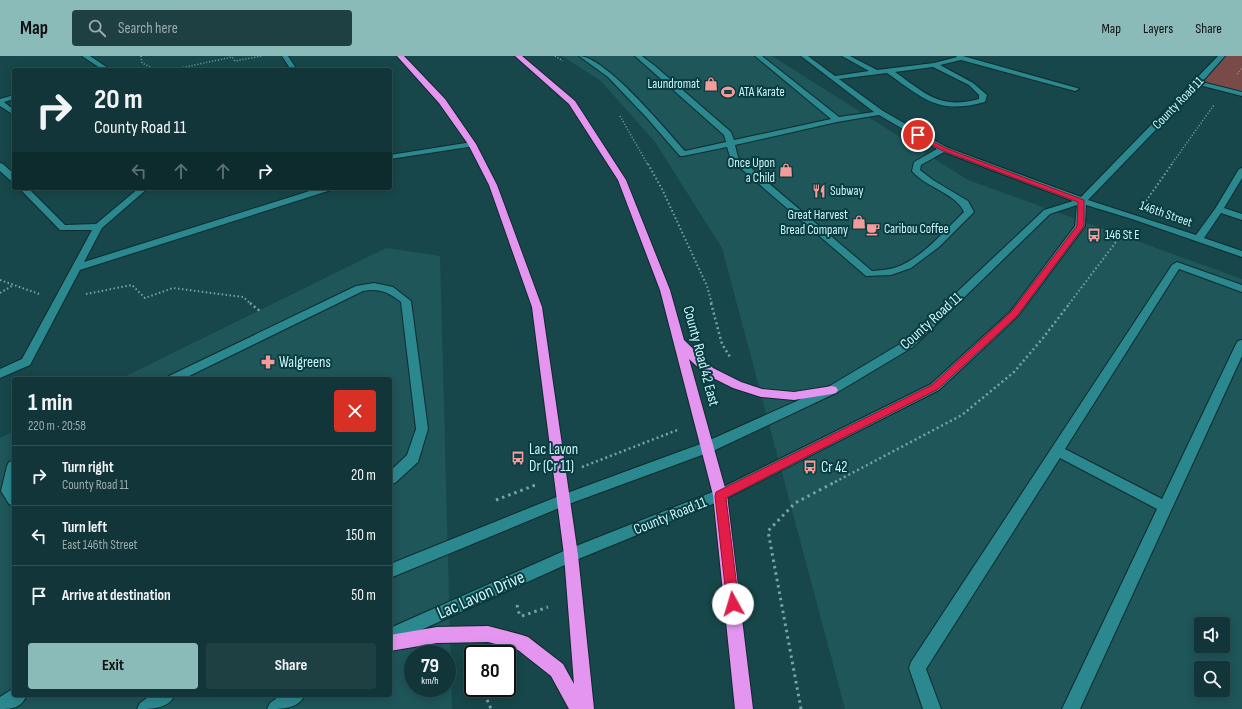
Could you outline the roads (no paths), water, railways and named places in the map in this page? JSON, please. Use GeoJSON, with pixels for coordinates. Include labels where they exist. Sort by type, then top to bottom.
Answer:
{"type":"FeatureCollection","features":[{"type":"Feature","properties":{"kind":"highway"},"geometry":{"type":"LineString","coordinates":[[400,56],[442,101],[472,144],[493,185],[537,307],[571,555],[585,709]]}},
{"type":"Feature","properties":{"kind":"highway","name":"County Road 42 East"},"geometry":{"type":"LineString","coordinates":[[518,56],[572,103],[622,180],[665,290],[720,496],[744,709]]}},
{"type":"Feature","properties":{"kind":"highway"},"geometry":{"type":"LineString","coordinates":[[678,340],[710,371],[737,385],[761,393],[794,396],[832,390]]}},
{"type":"Feature","properties":{"kind":"highway"},"geometry":{"type":"LineString","coordinates":[[392,643],[437,635],[488,634],[522,643],[556,670],[578,709]]}},
{"type":"Feature","properties":{"kind":"street"},"geometry":{"type":"LineString","coordinates":[[85,56],[104,68]]}},
{"type":"Feature","properties":{"kind":"street"},"geometry":{"type":"LineString","coordinates":[[285,56],[293,68]]}},
{"type":"Feature","properties":{"kind":"street"},"geometry":{"type":"LineString","coordinates":[[582,56],[610,76],[650,116],[683,154],[837,120],[880,113]]}},
{"type":"Feature","properties":{"kind":"street"},"geometry":{"type":"LineString","coordinates":[[638,56],[653,67],[728,134],[734,158],[870,274],[896,271],[909,266],[921,257],[969,212],[965,203],[930,182],[916,171],[916,164],[943,149]]}},
{"type":"Feature","properties":{"kind":"street"},"geometry":{"type":"LineString","coordinates":[[758,56],[837,120]]}},
{"type":"Feature","properties":{"kind":"street","name":"146th Street"},"geometry":{"type":"LineString","coordinates":[[804,56],[880,113],[943,149],[1082,201],[1135,217],[1242,254]]}},
{"type":"Feature","properties":{"kind":"street"},"geometry":{"type":"LineString","coordinates":[[844,56],[877,73]]}},
{"type":"Feature","properties":{"kind":"street"},"geometry":{"type":"LineString","coordinates":[[936,56],[945,62]]}},
{"type":"Feature","properties":{"kind":"street","name":"County Road 11"},"geometry":{"type":"LineString","coordinates":[[564,500],[708,447],[832,390],[909,344],[1047,212],[1082,201],[1198,83],[1222,56]]}},
{"type":"Feature","properties":{"kind":"street"},"geometry":{"type":"LineString","coordinates":[[833,78],[934,65],[960,57],[1075,89]]}},
{"type":"Feature","properties":{"kind":"street"},"geometry":{"type":"LineString","coordinates":[[889,71],[932,100],[945,106],[957,107],[982,100],[983,95],[971,84],[934,65]]}},
{"type":"Feature","properties":{"kind":"street"},"geometry":{"type":"LineString","coordinates":[[1198,83],[1242,94]]}},
{"type":"Feature","properties":{"kind":"street"},"geometry":{"type":"LineString","coordinates":[[0,102],[12,98]]}},
{"type":"Feature","properties":{"kind":"street"},"geometry":{"type":"LineString","coordinates":[[0,102],[12,111]]}},
{"type":"Feature","properties":{"kind":"street"},"geometry":{"type":"LineString","coordinates":[[392,157],[472,144]]}},
{"type":"Feature","properties":{"kind":"street"},"geometry":{"type":"LineString","coordinates":[[0,166],[12,177]]}},
{"type":"Feature","properties":{"kind":"street"},"geometry":{"type":"LineString","coordinates":[[1198,239],[1219,209],[1242,171]]}},
{"type":"Feature","properties":{"kind":"street"},"geometry":{"type":"LineString","coordinates":[[25,190],[63,228],[98,227]]}},
{"type":"Feature","properties":{"kind":"street"},"geometry":{"type":"LineString","coordinates":[[0,374],[26,362],[98,227],[142,190]]}},
{"type":"Feature","properties":{"kind":"street"},"geometry":{"type":"LineString","coordinates":[[76,268],[322,190]]}},
{"type":"Feature","properties":{"kind":"street","name":"County Road 11"},"geometry":{"type":"LineString","coordinates":[[571,555],[720,496],[935,387],[1014,314],[1080,226],[1082,201]]}},
{"type":"Feature","properties":{"kind":"street"},"geometry":{"type":"LineString","coordinates":[[1219,209],[1242,217]]}},
{"type":"Feature","properties":{"kind":"street"},"geometry":{"type":"LineString","coordinates":[[932,709],[917,668],[1177,265],[1242,289]]}},
{"type":"Feature","properties":{"kind":"street"},"geometry":{"type":"LineString","coordinates":[[177,377],[360,288],[376,285],[392,290],[406,302],[422,429],[413,458],[392,477]]}},
{"type":"Feature","properties":{"kind":"street"},"geometry":{"type":"LineString","coordinates":[[1070,709],[1242,344]]}},
{"type":"Feature","properties":{"kind":"street"},"geometry":{"type":"LineString","coordinates":[[1057,451],[1166,507]]}},
{"type":"Feature","properties":{"kind":"street"},"geometry":{"type":"LineString","coordinates":[[12,474],[8,491],[12,497]]}},
{"type":"Feature","properties":{"kind":"street"},"geometry":{"type":"LineString","coordinates":[[392,570],[564,500]]}},
{"type":"Feature","properties":{"kind":"street","name":"Lac Lavon Drive"},"geometry":{"type":"LineString","coordinates":[[392,635],[571,555]]}},
{"type":"Feature","properties":{"kind":"street"},"geometry":{"type":"LineString","coordinates":[[0,708],[15,697]]}},
{"type":"Feature","properties":{"kind":"street"},"geometry":{"type":"LineString","coordinates":[[146,709],[163,697]]}},
{"type":"Feature","properties":{"kind":"street"},"geometry":{"type":"LineString","coordinates":[[276,709],[293,697]]}},
{"type":"Feature","properties":{"kind":"place","name":"Laundromat"},"geometry":{"type":"Point","coordinates":[711,84]}},
{"type":"Feature","properties":{"kind":"place","name":"ATA Karate"},"geometry":{"type":"Point","coordinates":[728,92]}},
{"type":"Feature","properties":{"kind":"place","name":"Once Upon a Child"},"geometry":{"type":"Point","coordinates":[786,170]}},
{"type":"Feature","properties":{"kind":"place","name":"Subway"},"geometry":{"type":"Point","coordinates":[819,191]}},
{"type":"Feature","properties":{"kind":"place","name":"Great Harvest Bread Company"},"geometry":{"type":"Point","coordinates":[859,222]}},
{"type":"Feature","properties":{"kind":"place","name":"Caribou Coffee"},"geometry":{"type":"Point","coordinates":[873,229]}},
{"type":"Feature","properties":{"kind":"place","name":"146 St E"},"geometry":{"type":"Point","coordinates":[1094,235]}},
{"type":"Feature","properties":{"kind":"place","name":"Walgreens"},"geometry":{"type":"Point","coordinates":[268,362]}},
{"type":"Feature","properties":{"kind":"place","name":"Lac Lavon Dr (Cr 11)"},"geometry":{"type":"Point","coordinates":[518,458]}},
{"type":"Feature","properties":{"kind":"place","name":"Cr 42"},"geometry":{"type":"Point","coordinates":[810,467]}}]}
